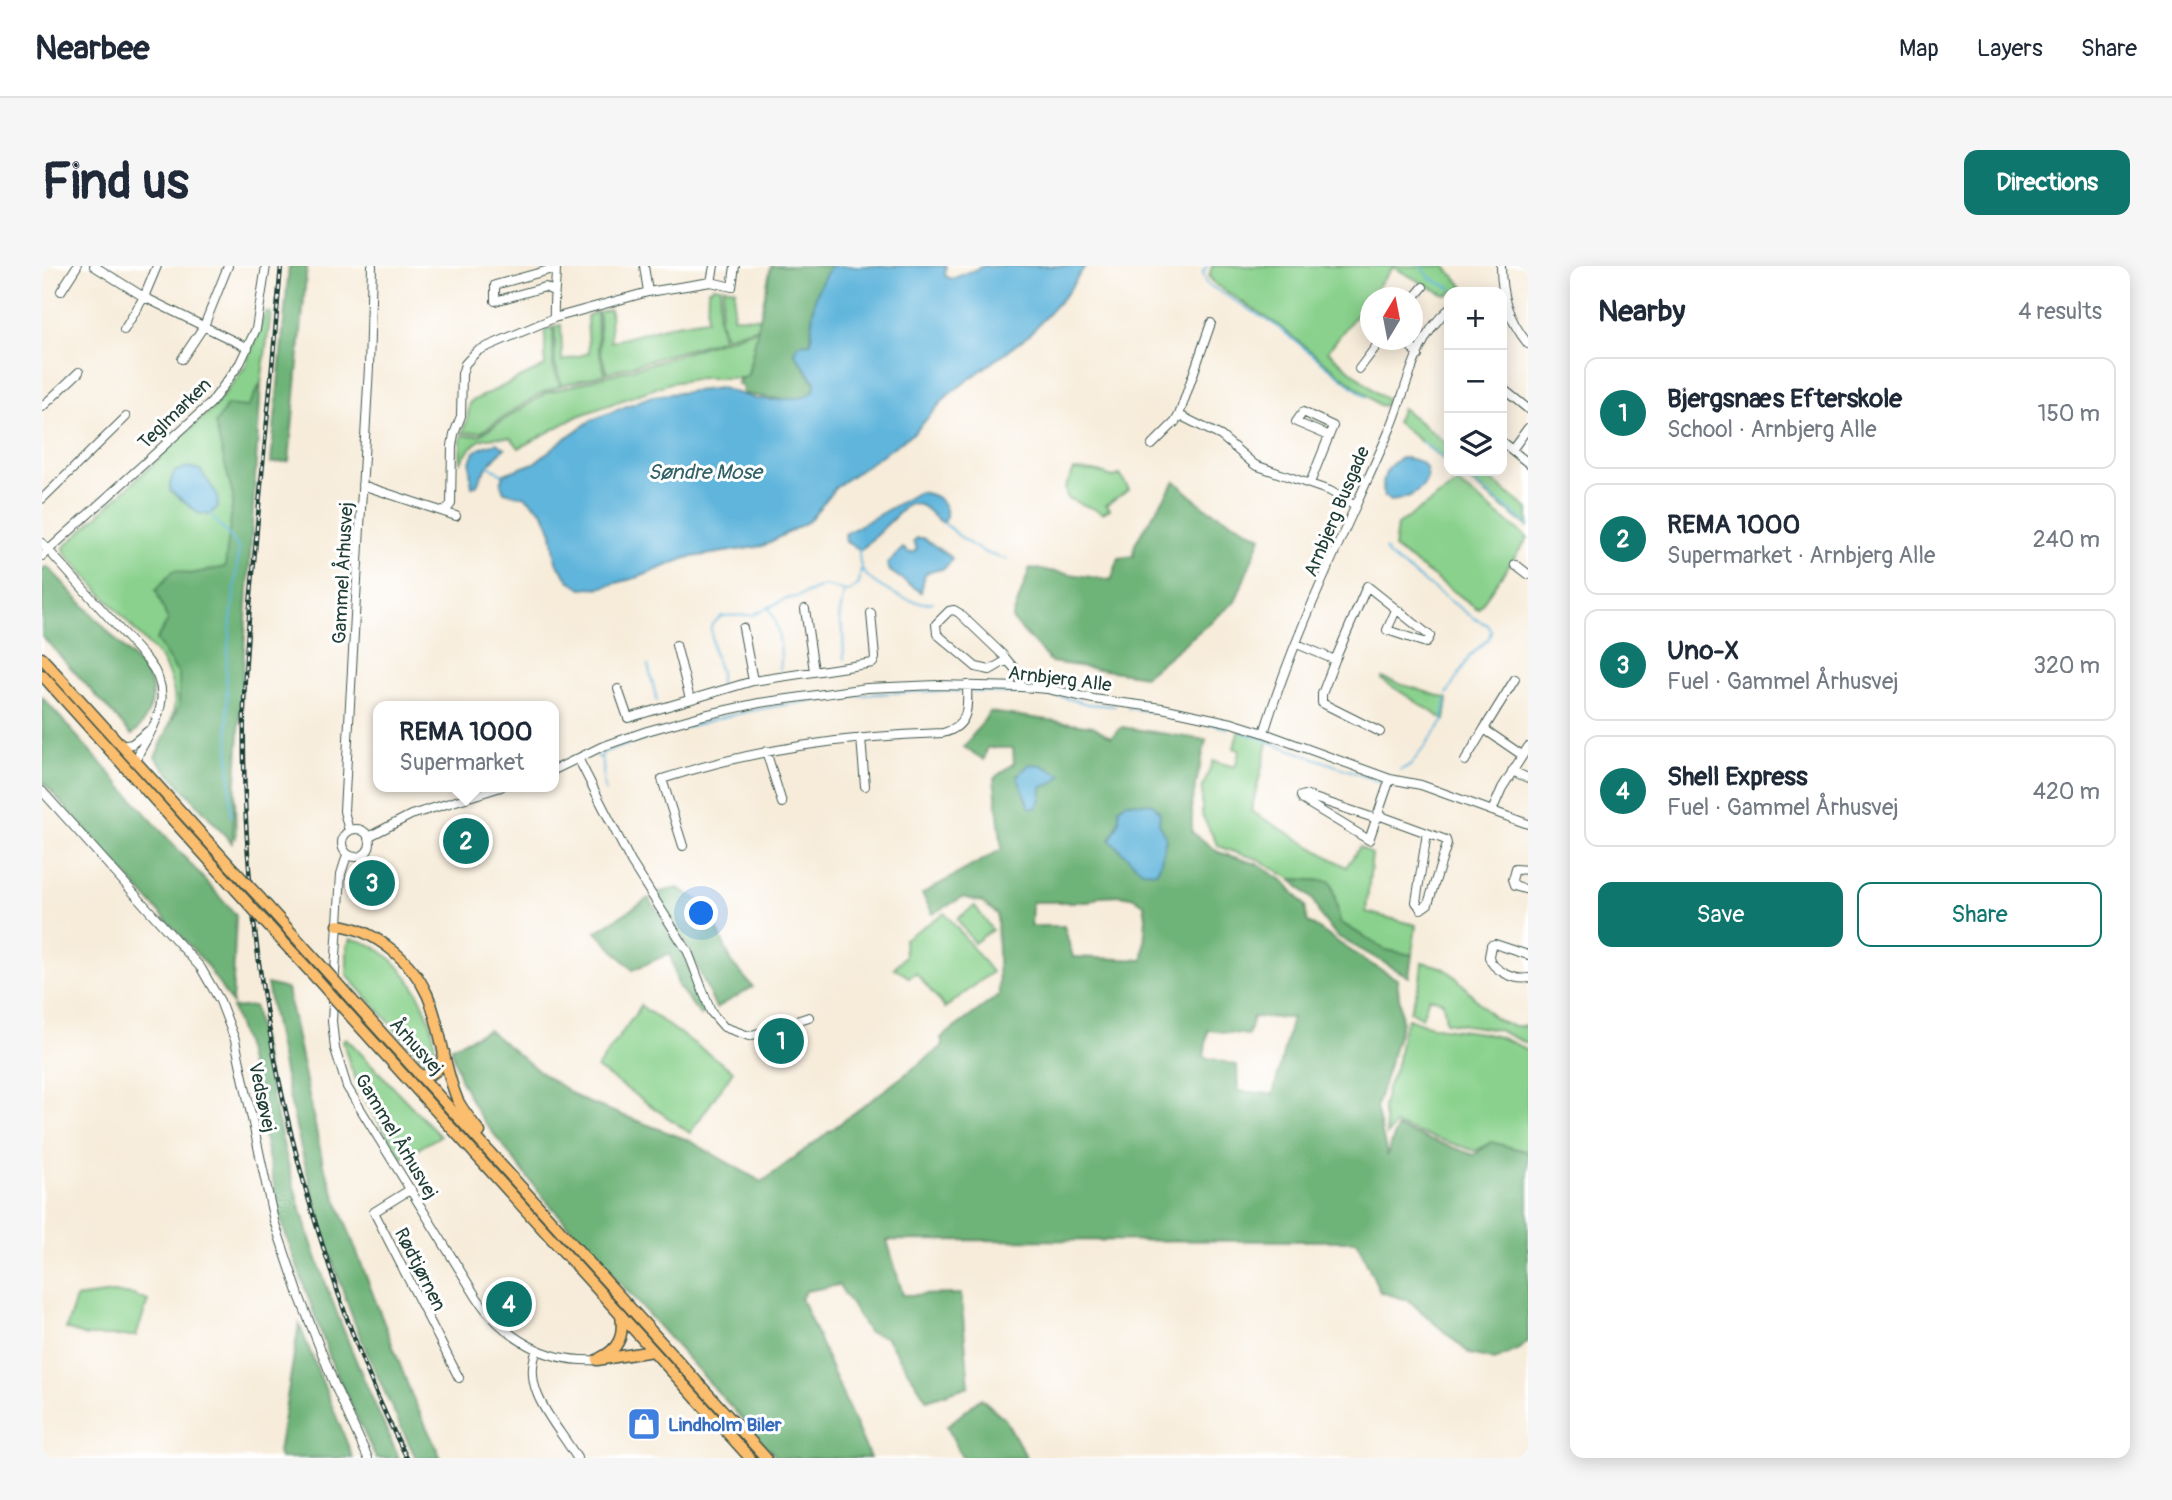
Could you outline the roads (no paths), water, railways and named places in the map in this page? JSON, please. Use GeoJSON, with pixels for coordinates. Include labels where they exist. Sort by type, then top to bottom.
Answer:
{"type":"FeatureCollection","features":[{"type":"Feature","properties":{"kind":"main road","name":"Århusvej"},"geometry":{"type":"LineString","coordinates":[[42,658],[766,1458]]}},
{"type":"Feature","properties":{"kind":"main road","name":"Århusvej"},"geometry":{"type":"LineString","coordinates":[[42,676],[750,1458]]}},
{"type":"Feature","properties":{"kind":"main road"},"geometry":{"type":"LineString","coordinates":[[338,925],[385,943],[408,963],[429,998],[456,1095],[465,1112],[533,1200]]}},
{"type":"Feature","properties":{"kind":"main road"},"geometry":{"type":"LineString","coordinates":[[419,1075],[430,1075],[439,1069],[444,1051]]}},
{"type":"Feature","properties":{"kind":"main road"},"geometry":{"type":"LineString","coordinates":[[597,1360],[618,1344],[622,1329],[621,1315]]}},
{"type":"Feature","properties":{"kind":"main road"},"geometry":{"type":"LineString","coordinates":[[597,1360],[653,1351]]}},
{"type":"Feature","properties":{"kind":"street"},"geometry":{"type":"LineString","coordinates":[[61,290],[78,266]]}},
{"type":"Feature","properties":{"kind":"street"},"geometry":{"type":"LineString","coordinates":[[94,266],[144,297],[248,348]]}},
{"type":"Feature","properties":{"kind":"street"},"geometry":{"type":"LineString","coordinates":[[124,330],[144,297],[157,266]]}},
{"type":"Feature","properties":{"kind":"street"},"geometry":{"type":"LineString","coordinates":[[182,359],[204,326],[228,266]]}},
{"type":"Feature","properties":{"kind":"street","name":"Teglmarken"},"geometry":{"type":"LineString","coordinates":[[136,762],[139,751],[156,724],[162,706],[158,676],[44,550],[211,403],[248,348],[261,308],[266,266]]}},
{"type":"Feature","properties":{"kind":"street","name":"Gammel Århusvej"},"geometry":{"type":"LineString","coordinates":[[349,831],[344,811],[372,266]]}},
{"type":"Feature","properties":{"kind":"street"},"geometry":{"type":"LineString","coordinates":[[645,266],[648,292]]}},
{"type":"Feature","properties":{"kind":"street"},"geometry":{"type":"LineString","coordinates":[[711,282],[714,266]]}},
{"type":"Feature","properties":{"kind":"street"},"geometry":{"type":"LineString","coordinates":[[444,512],[451,504],[453,440],[461,416],[465,364],[477,351],[554,318],[648,292],[711,282],[732,287],[736,266]]}},
{"type":"Feature","properties":{"kind":"street"},"geometry":{"type":"LineString","coordinates":[[1500,287],[1501,266]]}},
{"type":"Feature","properties":{"kind":"street"},"geometry":{"type":"LineString","coordinates":[[553,291],[545,287],[495,301],[495,285],[556,268],[554,318]]}},
{"type":"Feature","properties":{"kind":"street"},"geometry":{"type":"LineString","coordinates":[[1507,311],[1528,344]]}},
{"type":"Feature","properties":{"kind":"street","name":"Arnbjerg Busgade"},"geometry":{"type":"LineString","coordinates":[[1265,733],[1274,700],[1419,356],[1429,333],[1444,314]]}},
{"type":"Feature","properties":{"kind":"street"},"geometry":{"type":"LineString","coordinates":[[1152,444],[1179,415],[1211,323]]}},
{"type":"Feature","properties":{"kind":"street"},"geometry":{"type":"LineString","coordinates":[[1202,346],[1213,351]]}},
{"type":"Feature","properties":{"kind":"street"},"geometry":{"type":"LineString","coordinates":[[1359,369],[1373,350]]}},
{"type":"Feature","properties":{"kind":"street"},"geometry":{"type":"LineString","coordinates":[[1414,350],[1419,356]]}},
{"type":"Feature","properties":{"kind":"street"},"geometry":{"type":"LineString","coordinates":[[42,407],[79,372]]}},
{"type":"Feature","properties":{"kind":"street"},"geometry":{"type":"LineString","coordinates":[[1507,392],[1528,409]]}},
{"type":"Feature","properties":{"kind":"street"},"geometry":{"type":"LineString","coordinates":[[1179,415],[1222,436],[1255,466],[1310,483],[1355,506]]}},
{"type":"Feature","properties":{"kind":"street","name":"Teglmarken"},"geometry":{"type":"LineString","coordinates":[[42,499],[126,417]]}},
{"type":"Feature","properties":{"kind":"street"},"geometry":{"type":"LineString","coordinates":[[1512,450],[1528,428]]}},
{"type":"Feature","properties":{"kind":"street"},"geometry":{"type":"LineString","coordinates":[[1310,483],[1329,436]]}},
{"type":"Feature","properties":{"kind":"street"},"geometry":{"type":"LineString","coordinates":[[1507,446],[1528,463]]}},
{"type":"Feature","properties":{"kind":"street","name":"Gammel Århusvej"},"geometry":{"type":"LineString","coordinates":[[362,485],[456,516]]}},
{"type":"Feature","properties":{"kind":"street"},"geometry":{"type":"LineString","coordinates":[[1515,564],[1528,574]]}},
{"type":"Feature","properties":{"kind":"street"},"geometry":{"type":"LineString","coordinates":[[1380,732],[1322,703],[1322,694],[1367,586],[1430,636],[1426,643],[1387,629],[1396,610]]}},
{"type":"Feature","properties":{"kind":"street"},"geometry":{"type":"LineString","coordinates":[[805,609],[814,671]]}},
{"type":"Feature","properties":{"kind":"street"},"geometry":{"type":"LineString","coordinates":[[1007,660],[990,670],[976,667],[937,634],[936,624],[949,611],[954,610],[1002,654],[1020,675],[1021,687]]}},
{"type":"Feature","properties":{"kind":"street"},"geometry":{"type":"LineString","coordinates":[[618,689],[628,718],[753,681],[873,663],[875,658],[871,613]]}},
{"type":"Feature","properties":{"kind":"street"},"geometry":{"type":"LineString","coordinates":[[743,628],[753,681]]}},
{"type":"Feature","properties":{"kind":"street"},"geometry":{"type":"LineString","coordinates":[[1297,644],[1335,660]]}},
{"type":"Feature","properties":{"kind":"street"},"geometry":{"type":"LineString","coordinates":[[676,645],[690,699]]}},
{"type":"Feature","properties":{"kind":"street"},"geometry":{"type":"LineString","coordinates":[[1465,761],[1515,679]]}},
{"type":"Feature","properties":{"kind":"street","name":"Arnbjerg Alle"},"geometry":{"type":"LineString","coordinates":[[559,768],[601,747],[704,715],[817,694],[910,685],[1021,687],[1048,689],[1093,699],[1201,715],[1265,733],[1390,779],[1421,785],[1528,824]]}},
{"type":"Feature","properties":{"kind":"street"},"geometry":{"type":"LineString","coordinates":[[683,846],[662,779],[720,760],[766,751],[861,738],[954,730],[967,712],[967,685]]}},
{"type":"Feature","properties":{"kind":"street"},"geometry":{"type":"LineString","coordinates":[[647,712],[653,730]]}},
{"type":"Feature","properties":{"kind":"street"},"geometry":{"type":"LineString","coordinates":[[121,746],[132,744],[156,724]]}},
{"type":"Feature","properties":{"kind":"street"},"geometry":{"type":"LineString","coordinates":[[1484,729],[1522,755]]}},
{"type":"Feature","properties":{"kind":"street"},"geometry":{"type":"LineString","coordinates":[[861,738],[865,786]]}},
{"type":"Feature","properties":{"kind":"street"},"geometry":{"type":"LineString","coordinates":[[1492,811],[1502,788],[1528,747]]}},
{"type":"Feature","properties":{"kind":"street"},"geometry":{"type":"LineString","coordinates":[[766,751],[782,803]]}},
{"type":"Feature","properties":{"kind":"street"},"geometry":{"type":"LineString","coordinates":[[579,760],[631,862],[688,952],[711,1012],[724,1027],[748,1035],[809,1017]]}},
{"type":"Feature","properties":{"kind":"street"},"geometry":{"type":"LineString","coordinates":[[1512,771],[1528,778]]}},
{"type":"Feature","properties":{"kind":"street"},"geometry":{"type":"LineString","coordinates":[[1390,779],[1377,817],[1369,840],[1303,800],[1301,796],[1305,794],[1377,817],[1427,833],[1446,840],[1428,904],[1421,909],[1416,902],[1427,833]]}},
{"type":"Feature","properties":{"kind":"street","name":"Vedsøvej"},"geometry":{"type":"LineString","coordinates":[[42,791],[201,968],[220,1001],[235,1040],[274,1221],[300,1298],[335,1386],[368,1458]]}},
{"type":"Feature","properties":{"kind":"street"},"geometry":{"type":"LineString","coordinates":[[368,837],[411,815],[485,792]]}},
{"type":"Feature","properties":{"kind":"street"},"geometry":{"type":"LineString","coordinates":[[359,830],[368,837],[370,845],[363,855],[355,858],[347,855],[342,848],[342,840],[349,831],[359,830]]}},
{"type":"Feature","properties":{"kind":"street","name":"Gammel Århusvej"},"geometry":{"type":"LineString","coordinates":[[347,855],[341,874],[332,1021],[342,1078],[488,1313],[502,1329],[537,1350],[565,1359],[597,1360]]}},
{"type":"Feature","properties":{"kind":"street"},"geometry":{"type":"LineString","coordinates":[[1528,870],[1515,869],[1511,880],[1514,886],[1528,890]]}},
{"type":"Feature","properties":{"kind":"street"},"geometry":{"type":"LineString","coordinates":[[1528,955],[1495,944],[1492,945],[1489,955],[1505,974],[1528,978]]}},
{"type":"Feature","properties":{"kind":"street","name":"Rødtjørnen"},"geometry":{"type":"LineString","coordinates":[[411,1189],[374,1212],[459,1378]]}},
{"type":"Feature","properties":{"kind":"street"},"geometry":{"type":"LineString","coordinates":[[537,1350],[532,1376],[535,1392],[578,1458]]}},
{"type":"Feature","properties":{"kind":"water","name":"Søndre Mose"},"geometry":{"type":"Polygon","coordinates":[[[831,266],[946,266],[945,276],[952,279],[984,266],[1085,266],[1068,292],[1029,335],[948,395],[915,432],[837,486],[809,521],[763,546],[686,558],[639,577],[602,587],[582,589],[569,580],[556,562],[552,533],[544,513],[526,497],[504,492],[501,484],[504,474],[534,463],[592,420],[652,396],[721,388],[756,399],[776,400],[804,397],[814,391],[815,382],[794,352],[799,344],[811,343],[814,303],[831,266]]]}},
{"type":"Feature","properties":{"kind":"water"},"geometry":{"type":"Polygon","coordinates":[[[497,443],[505,448],[488,465],[476,486],[472,487],[472,457],[480,448],[497,443]]]}},
{"type":"Feature","properties":{"kind":"water"},"geometry":{"type":"Polygon","coordinates":[[[1402,458],[1415,460],[1423,465],[1427,471],[1427,479],[1415,493],[1390,501],[1384,496],[1384,478],[1388,468],[1402,458]]]}},
{"type":"Feature","properties":{"kind":"water"},"geometry":{"type":"Polygon","coordinates":[[[187,467],[200,470],[217,494],[218,507],[209,515],[198,513],[170,490],[174,472],[187,467]]]}},
{"type":"Feature","properties":{"kind":"water"},"geometry":{"type":"Polygon","coordinates":[[[919,492],[932,495],[941,501],[946,510],[944,523],[924,507],[908,504],[861,550],[846,542],[845,534],[919,492]]]}},
{"type":"Feature","properties":{"kind":"water"},"geometry":{"type":"Polygon","coordinates":[[[917,538],[923,538],[952,558],[943,569],[925,574],[921,592],[890,571],[887,564],[903,548],[909,553],[914,552],[917,548],[913,542],[917,538]]]}},
{"type":"Feature","properties":{"kind":"water"},"geometry":{"type":"Polygon","coordinates":[[[1030,764],[1042,765],[1062,775],[1054,783],[1042,787],[1041,800],[1036,808],[1030,808],[1017,776],[1030,764]]]}},
{"type":"Feature","properties":{"kind":"water"},"geometry":{"type":"Polygon","coordinates":[[[1127,802],[1153,804],[1160,813],[1159,824],[1166,837],[1157,872],[1142,871],[1110,840],[1119,822],[1119,808],[1127,802]]]}},
{"type":"Feature","properties":{"kind":"waterway"},"geometry":{"type":"LineString","coordinates":[[1207,266],[1203,272],[1207,284],[1275,325],[1366,397]]}},
{"type":"Feature","properties":{"kind":"waterway"},"geometry":{"type":"LineString","coordinates":[[1421,266],[1430,278],[1448,287]]}},
{"type":"Feature","properties":{"kind":"waterway"},"geometry":{"type":"LineString","coordinates":[[1422,442],[1444,459]]}},
{"type":"Feature","properties":{"kind":"waterway"},"geometry":{"type":"LineString","coordinates":[[488,465],[503,475]]}},
{"type":"Feature","properties":{"kind":"waterway"},"geometry":{"type":"LineString","coordinates":[[1465,476],[1528,525]]}},
{"type":"Feature","properties":{"kind":"waterway"},"geometry":{"type":"LineString","coordinates":[[210,513],[239,549],[226,667],[231,817]]}},
{"type":"Feature","properties":{"kind":"waterway"},"geometry":{"type":"LineString","coordinates":[[944,523],[965,541],[1007,559]]}},
{"type":"Feature","properties":{"kind":"waterway"},"geometry":{"type":"LineString","coordinates":[[1385,549],[1389,556],[1475,619],[1488,625],[1491,631],[1489,638],[1469,657],[1447,694]]}},
{"type":"Feature","properties":{"kind":"waterway"},"geometry":{"type":"LineString","coordinates":[[859,550],[862,569],[876,583],[906,599],[933,602]]}},
{"type":"Feature","properties":{"kind":"waterway"},"geometry":{"type":"LineString","coordinates":[[720,684],[720,672],[713,650],[712,624],[722,616],[753,615],[786,599],[824,586],[849,592],[859,584],[861,569]]}},
{"type":"Feature","properties":{"kind":"waterway"},"geometry":{"type":"LineString","coordinates":[[844,592],[839,618],[843,632],[844,659]]}},
{"type":"Feature","properties":{"kind":"waterway"},"geometry":{"type":"LineString","coordinates":[[769,608],[779,638],[780,669]]}},
{"type":"Feature","properties":{"kind":"waterway"},"geometry":{"type":"LineString","coordinates":[[648,665],[657,701]]}},
{"type":"Feature","properties":{"kind":"waterway"},"geometry":{"type":"LineString","coordinates":[[597,756],[601,758],[603,753],[608,751],[685,727],[760,709],[845,697],[960,691]]}},
{"type":"Feature","properties":{"kind":"waterway"},"geometry":{"type":"LineString","coordinates":[[972,691],[1058,696],[1088,704],[1115,706]]}},
{"type":"Feature","properties":{"kind":"waterway"},"geometry":{"type":"LineString","coordinates":[[1400,770],[1410,766],[1443,722],[1446,700]]}},
{"type":"Feature","properties":{"kind":"waterway"},"geometry":{"type":"LineString","coordinates":[[1127,708],[1169,714],[1228,728]]}},
{"type":"Feature","properties":{"kind":"waterway"},"geometry":{"type":"LineString","coordinates":[[1242,732],[1381,782]]}},
{"type":"Feature","properties":{"kind":"waterway"},"geometry":{"type":"LineString","coordinates":[[601,758],[606,792]]}},
{"type":"Feature","properties":{"kind":"railway"},"geometry":{"type":"LineString","coordinates":[[281,266],[245,681],[244,777],[253,919],[275,1058],[308,1196],[354,1339],[407,1458]]}},
{"type":"Feature","properties":{"kind":"place","name":"REMA 1000"},"geometry":{"type":"Point","coordinates":[466,841]}},
{"type":"Feature","properties":{"kind":"place","name":"Uno-X"},"geometry":{"type":"Point","coordinates":[372,883]}},
{"type":"Feature","properties":{"kind":"place","name":"Bjergsnæs Efterskole"},"geometry":{"type":"Point","coordinates":[781,1041]}},
{"type":"Feature","properties":{"kind":"place","name":"Shell Express"},"geometry":{"type":"Point","coordinates":[509,1304]}},
{"type":"Feature","properties":{"kind":"place","name":"Lindholm Biler"},"geometry":{"type":"Point","coordinates":[644,1424]}}]}
